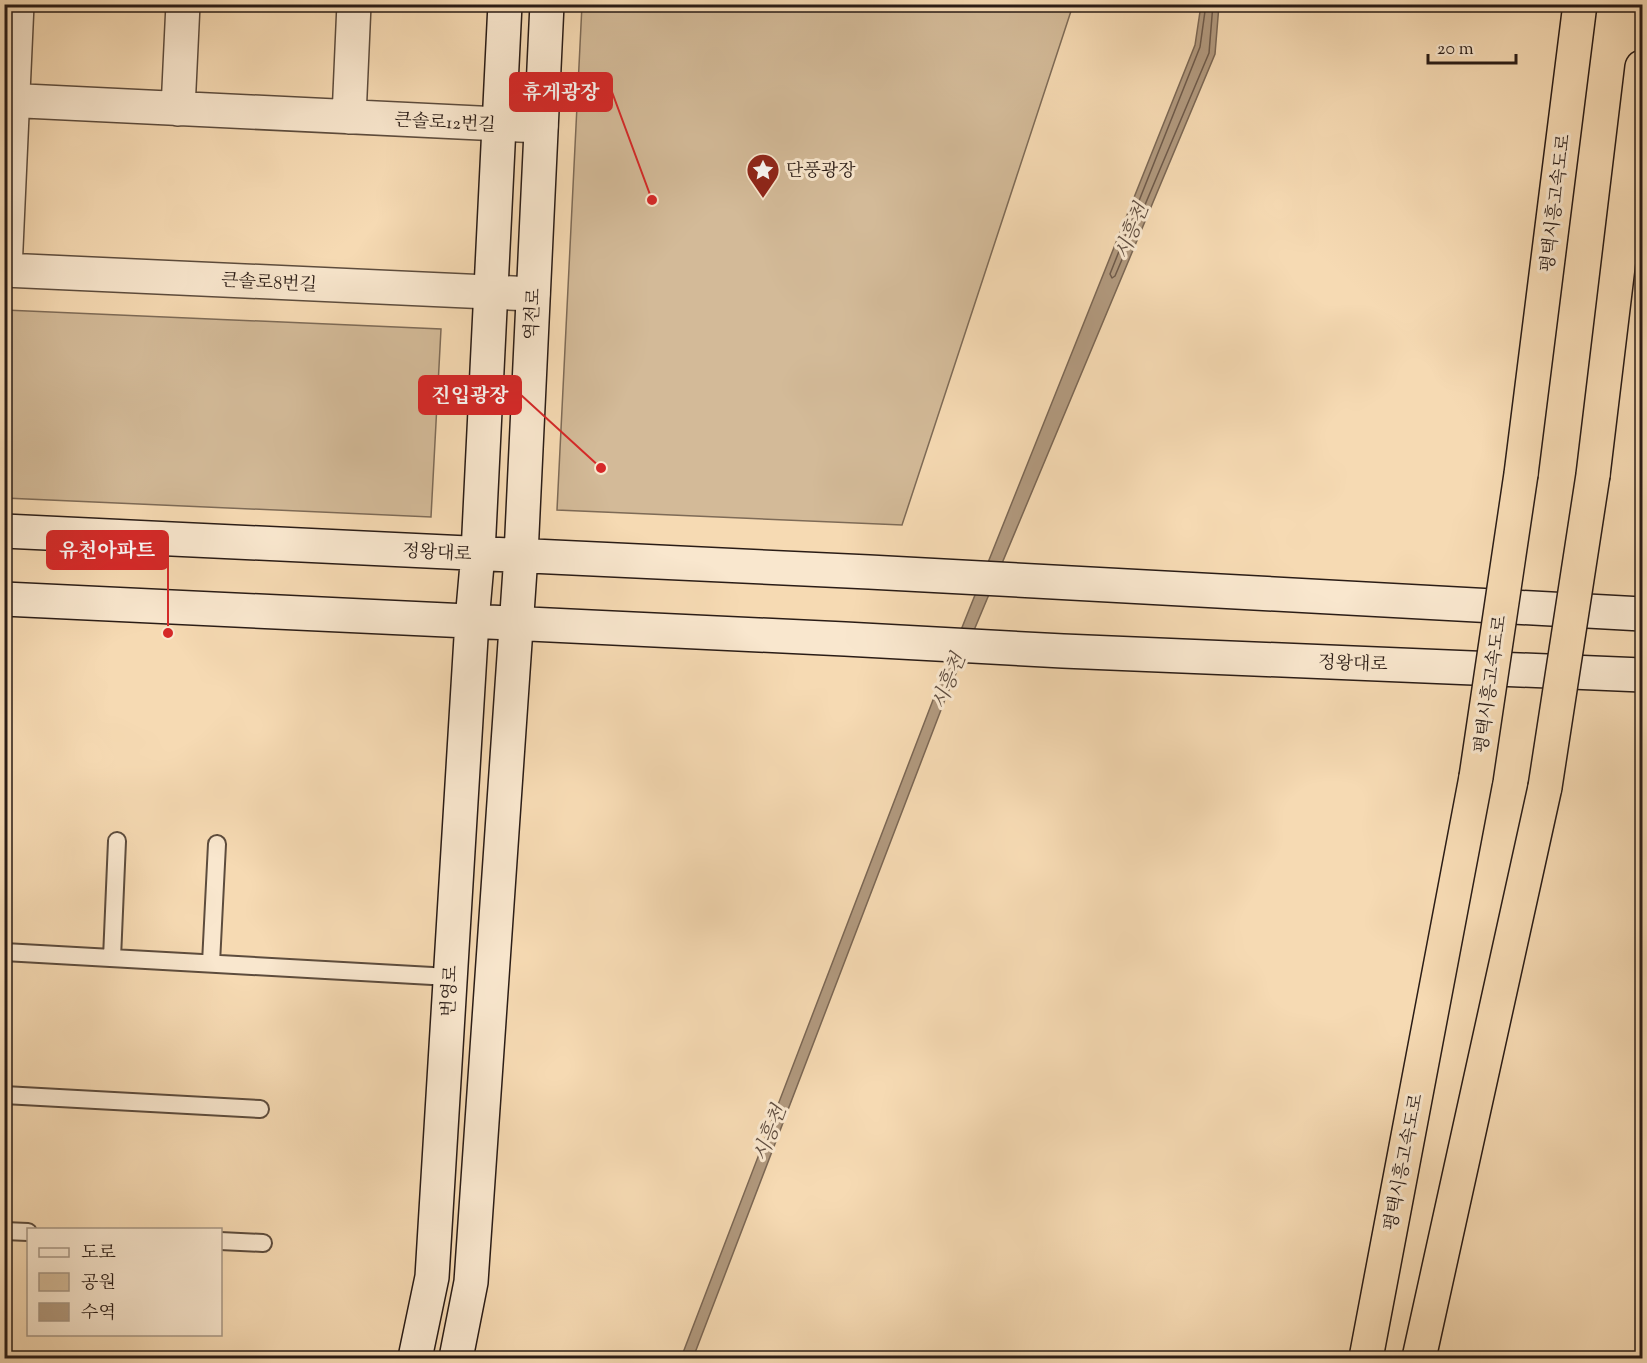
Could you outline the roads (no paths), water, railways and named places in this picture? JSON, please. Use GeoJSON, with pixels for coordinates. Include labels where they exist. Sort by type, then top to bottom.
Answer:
{"type":"FeatureCollection","features":[{"type":"Feature","properties":{"kind":"highway","name":"평택시흥고속도로"},"geometry":{"type":"LineString","coordinates":[[1366,1359],[1476,777],[1521,474],[1580,4]]}},
{"type":"Feature","properties":{"kind":"highway"},"geometry":{"type":"LineString","coordinates":[[1419,1359],[1545,787],[1593,475],[1642,67]]}},
{"type":"Feature","properties":{"kind":"street"},"geometry":{"type":"LineString","coordinates":[[5,270],[9,100],[18,4]]}},
{"type":"Feature","properties":{"kind":"street"},"geometry":{"type":"LineString","coordinates":[[178,109],[183,4]]}},
{"type":"Feature","properties":{"kind":"street"},"geometry":{"type":"LineString","coordinates":[[348,117],[354,4]]}},
{"type":"Feature","properties":{"kind":"street"},"geometry":{"type":"LineString","coordinates":[[472,621],[478,554],[505,4]]}},
{"type":"Feature","properties":{"kind":"street","name":"역전로"},"geometry":{"type":"LineString","coordinates":[[516,623],[547,4]]}},
{"type":"Feature","properties":{"kind":"street","name":"큰솔로12번길"},"geometry":{"type":"LineString","coordinates":[[9,100],[541,126]]}},
{"type":"Feature","properties":{"kind":"street","name":"큰솔로8번길"},"geometry":{"type":"LineString","coordinates":[[5,270],[533,294]]}},
{"type":"Feature","properties":{"kind":"street","name":"정왕대로"},"geometry":{"type":"LineString","coordinates":[[4,531],[869,572],[1642,614]]}},
{"type":"Feature","properties":{"kind":"street"},"geometry":{"type":"LineString","coordinates":[[4,599],[516,623],[471,1282],[456,1359]]}},
{"type":"Feature","properties":{"kind":"street","name":"번영로"},"geometry":{"type":"LineString","coordinates":[[415,1359],[432,1277],[472,621]]}},
{"type":"Feature","properties":{"kind":"street","name":"정왕대로"},"geometry":{"type":"LineString","coordinates":[[516,623],[1063,651],[1642,675]]}},
{"type":"Feature","properties":{"kind":"lane"},"geometry":{"type":"LineString","coordinates":[[112,958],[117,841]]}},
{"type":"Feature","properties":{"kind":"lane"},"geometry":{"type":"LineString","coordinates":[[211,963],[217,844]]}},
{"type":"Feature","properties":{"kind":"lane"},"geometry":{"type":"LineString","coordinates":[[4,952],[450,976]]}},
{"type":"Feature","properties":{"kind":"lane"},"geometry":{"type":"LineString","coordinates":[[4,1095],[260,1109]]}},
{"type":"Feature","properties":{"kind":"lane"},"geometry":{"type":"LineString","coordinates":[[4,1231],[27,1232]]}},
{"type":"Feature","properties":{"kind":"lane"},"geometry":{"type":"LineString","coordinates":[[222,1241],[263,1243]]}},
{"type":"Feature","properties":{"kind":"water","name":"시흥천"},"geometry":{"type":"Polygon","coordinates":[[[1201,5],[1219,5],[1215,54],[944,702],[693,1358],[681,1358],[933,700],[1195,45],[1201,5]]]}},
{"type":"Feature","properties":{"kind":"place","name":"단풍광장"},"geometry":{"type":"Point","coordinates":[763,199]}},
{"type":"Feature","properties":{"kind":"place","name":"휴게광장"},"geometry":{"type":"Point","coordinates":[652,200]}},
{"type":"Feature","properties":{"kind":"place","name":"진입광장"},"geometry":{"type":"Point","coordinates":[601,468]}},
{"type":"Feature","properties":{"kind":"place","name":"유천아파트"},"geometry":{"type":"Point","coordinates":[168,633]}}]}
